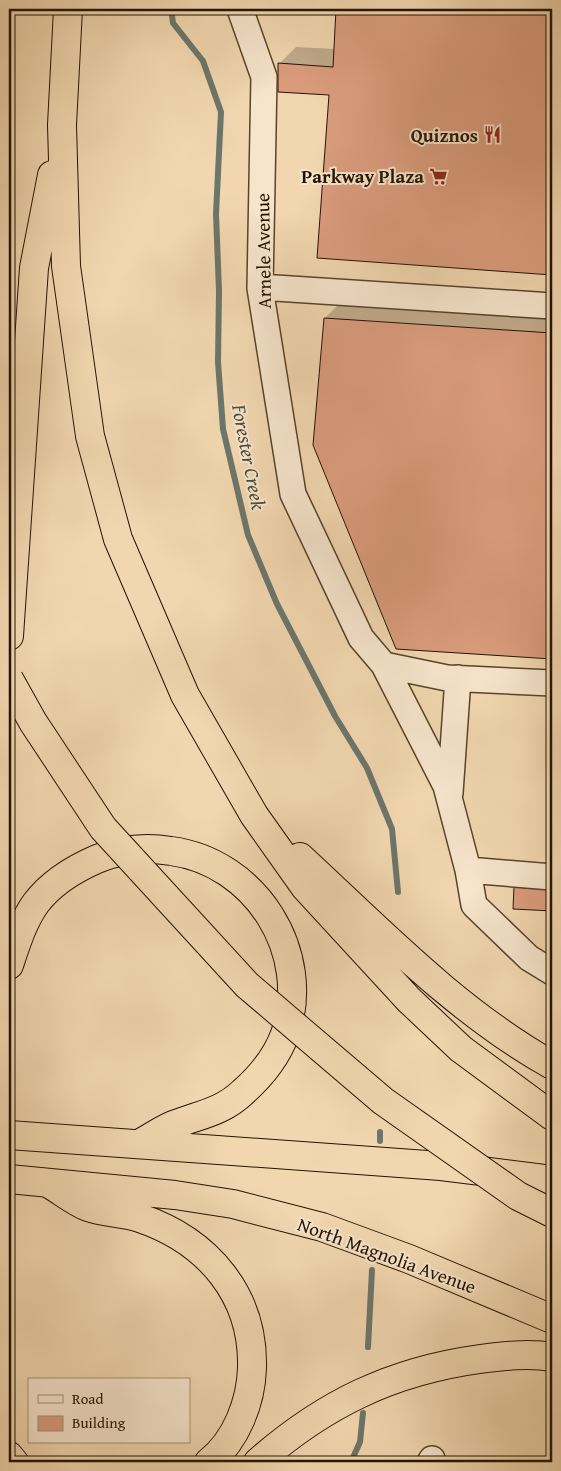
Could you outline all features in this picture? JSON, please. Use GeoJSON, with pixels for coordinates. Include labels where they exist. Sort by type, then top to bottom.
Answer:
{"type":"FeatureCollection","features":[{"type":"Feature","properties":{"kind":"highway"},"geometry":{"type":"LineString","coordinates":[[68,9],[62,125],[66,266],[90,436],[118,539],[185,696],[254,815],[305,887],[409,1000],[461,1049],[546,1112]]}},
{"type":"Feature","properties":{"kind":"highway"},"geometry":{"type":"LineString","coordinates":[[9,636],[34,268],[62,125]]}},
{"type":"Feature","properties":{"kind":"highway"},"geometry":{"type":"LineString","coordinates":[[9,679],[34,722],[103,828],[247,986],[383,1101],[518,1196],[552,1213]]}},
{"type":"Feature","properties":{"kind":"highway"},"geometry":{"type":"LineString","coordinates":[[254,815],[432,979],[479,1016],[552,1066]]}},
{"type":"Feature","properties":{"kind":"highway"},"geometry":{"type":"LineString","coordinates":[[9,965],[19,934],[35,904],[52,885],[82,866],[105,856],[132,849],[189,853],[214,862],[236,877],[251,891],[273,918],[284,948],[291,988],[290,1014],[275,1055],[262,1072],[231,1102],[202,1117],[178,1123],[139,1144]]}},
{"type":"Feature","properties":{"kind":"highway"},"geometry":{"type":"LineString","coordinates":[[9,1135],[441,1166],[552,1172]]}},
{"type":"Feature","properties":{"kind":"highway"},"geometry":{"type":"LineString","coordinates":[[441,1166],[552,1180]]}},
{"type":"Feature","properties":{"kind":"highway","name":"North Magnolia Avenue"},"geometry":{"type":"LineString","coordinates":[[9,1180],[175,1195],[233,1204],[322,1227],[409,1259],[552,1319]]}},
{"type":"Feature","properties":{"kind":"highway"},"geometry":{"type":"LineString","coordinates":[[46,1182],[87,1207],[139,1218],[173,1232],[204,1253],[226,1278],[241,1307],[252,1344],[252,1381],[243,1413],[229,1441],[209,1462]]}},
{"type":"Feature","properties":{"kind":"highway"},"geometry":{"type":"LineString","coordinates":[[258,1462],[291,1433],[318,1416],[380,1384],[436,1366],[464,1361],[509,1356],[552,1357]]}},
{"type":"Feature","properties":{"kind":"highway"},"geometry":{"type":"LineString","coordinates":[[9,1456],[14,1462]]}},
{"type":"Feature","properties":{"kind":"street","name":"Arnele Avenue"},"geometry":{"type":"LineString","coordinates":[[240,9],[264,76],[260,287],[293,494],[361,638],[384,665],[446,786],[450,801]]}},
{"type":"Feature","properties":{"kind":"street"},"geometry":{"type":"LineString","coordinates":[[260,287],[552,306]]}},
{"type":"Feature","properties":{"kind":"street"},"geometry":{"type":"LineString","coordinates":[[384,665],[458,678],[552,683]]}},
{"type":"Feature","properties":{"kind":"street"},"geometry":{"type":"LineString","coordinates":[[458,678],[450,801],[468,870],[474,905],[530,958],[552,972]]}},
{"type":"Feature","properties":{"kind":"street"},"geometry":{"type":"LineString","coordinates":[[468,870],[552,876]]}},
{"type":"Feature","properties":{"kind":"building","name":"Parkway Plaza"},"geometry":{"type":"Polygon","coordinates":[[[336,9],[552,9],[552,275],[317,258],[329,95],[278,92],[278,63],[333,67],[336,9]]]}},
{"type":"Feature","properties":{"kind":"building"},"geometry":{"type":"Polygon","coordinates":[[[324,318],[552,333],[552,659],[396,649],[313,445],[324,318]]]}},
{"type":"Feature","properties":{"kind":"building"},"geometry":{"type":"Polygon","coordinates":[[[514,887],[552,890],[552,911],[513,909],[514,887]]]}},
{"type":"Feature","properties":{"kind":"waterway","name":"Forester Creek"},"geometry":{"type":"LineString","coordinates":[[171,9],[173,23],[203,61],[221,112],[216,214],[219,291],[218,362],[223,429],[248,535],[277,604],[335,716],[367,768],[392,829],[398,892]]}},
{"type":"Feature","properties":{"kind":"waterway","name":"Forester Creek"},"geometry":{"type":"LineString","coordinates":[[380,1132],[380,1141]]}},
{"type":"Feature","properties":{"kind":"waterway","name":"Forester Creek"},"geometry":{"type":"LineString","coordinates":[[368,1347],[372,1270]]}},
{"type":"Feature","properties":{"kind":"waterway","name":"Forester Creek"},"geometry":{"type":"LineString","coordinates":[[351,1462],[360,1442],[363,1413]]}},
{"type":"Feature","properties":{"kind":"place","name":"Quiznos"},"geometry":{"type":"Point","coordinates":[492,135]}},
{"type":"Feature","properties":{"kind":"place","name":"Parkway Plaza"},"geometry":{"type":"Point","coordinates":[438,176]}}]}
